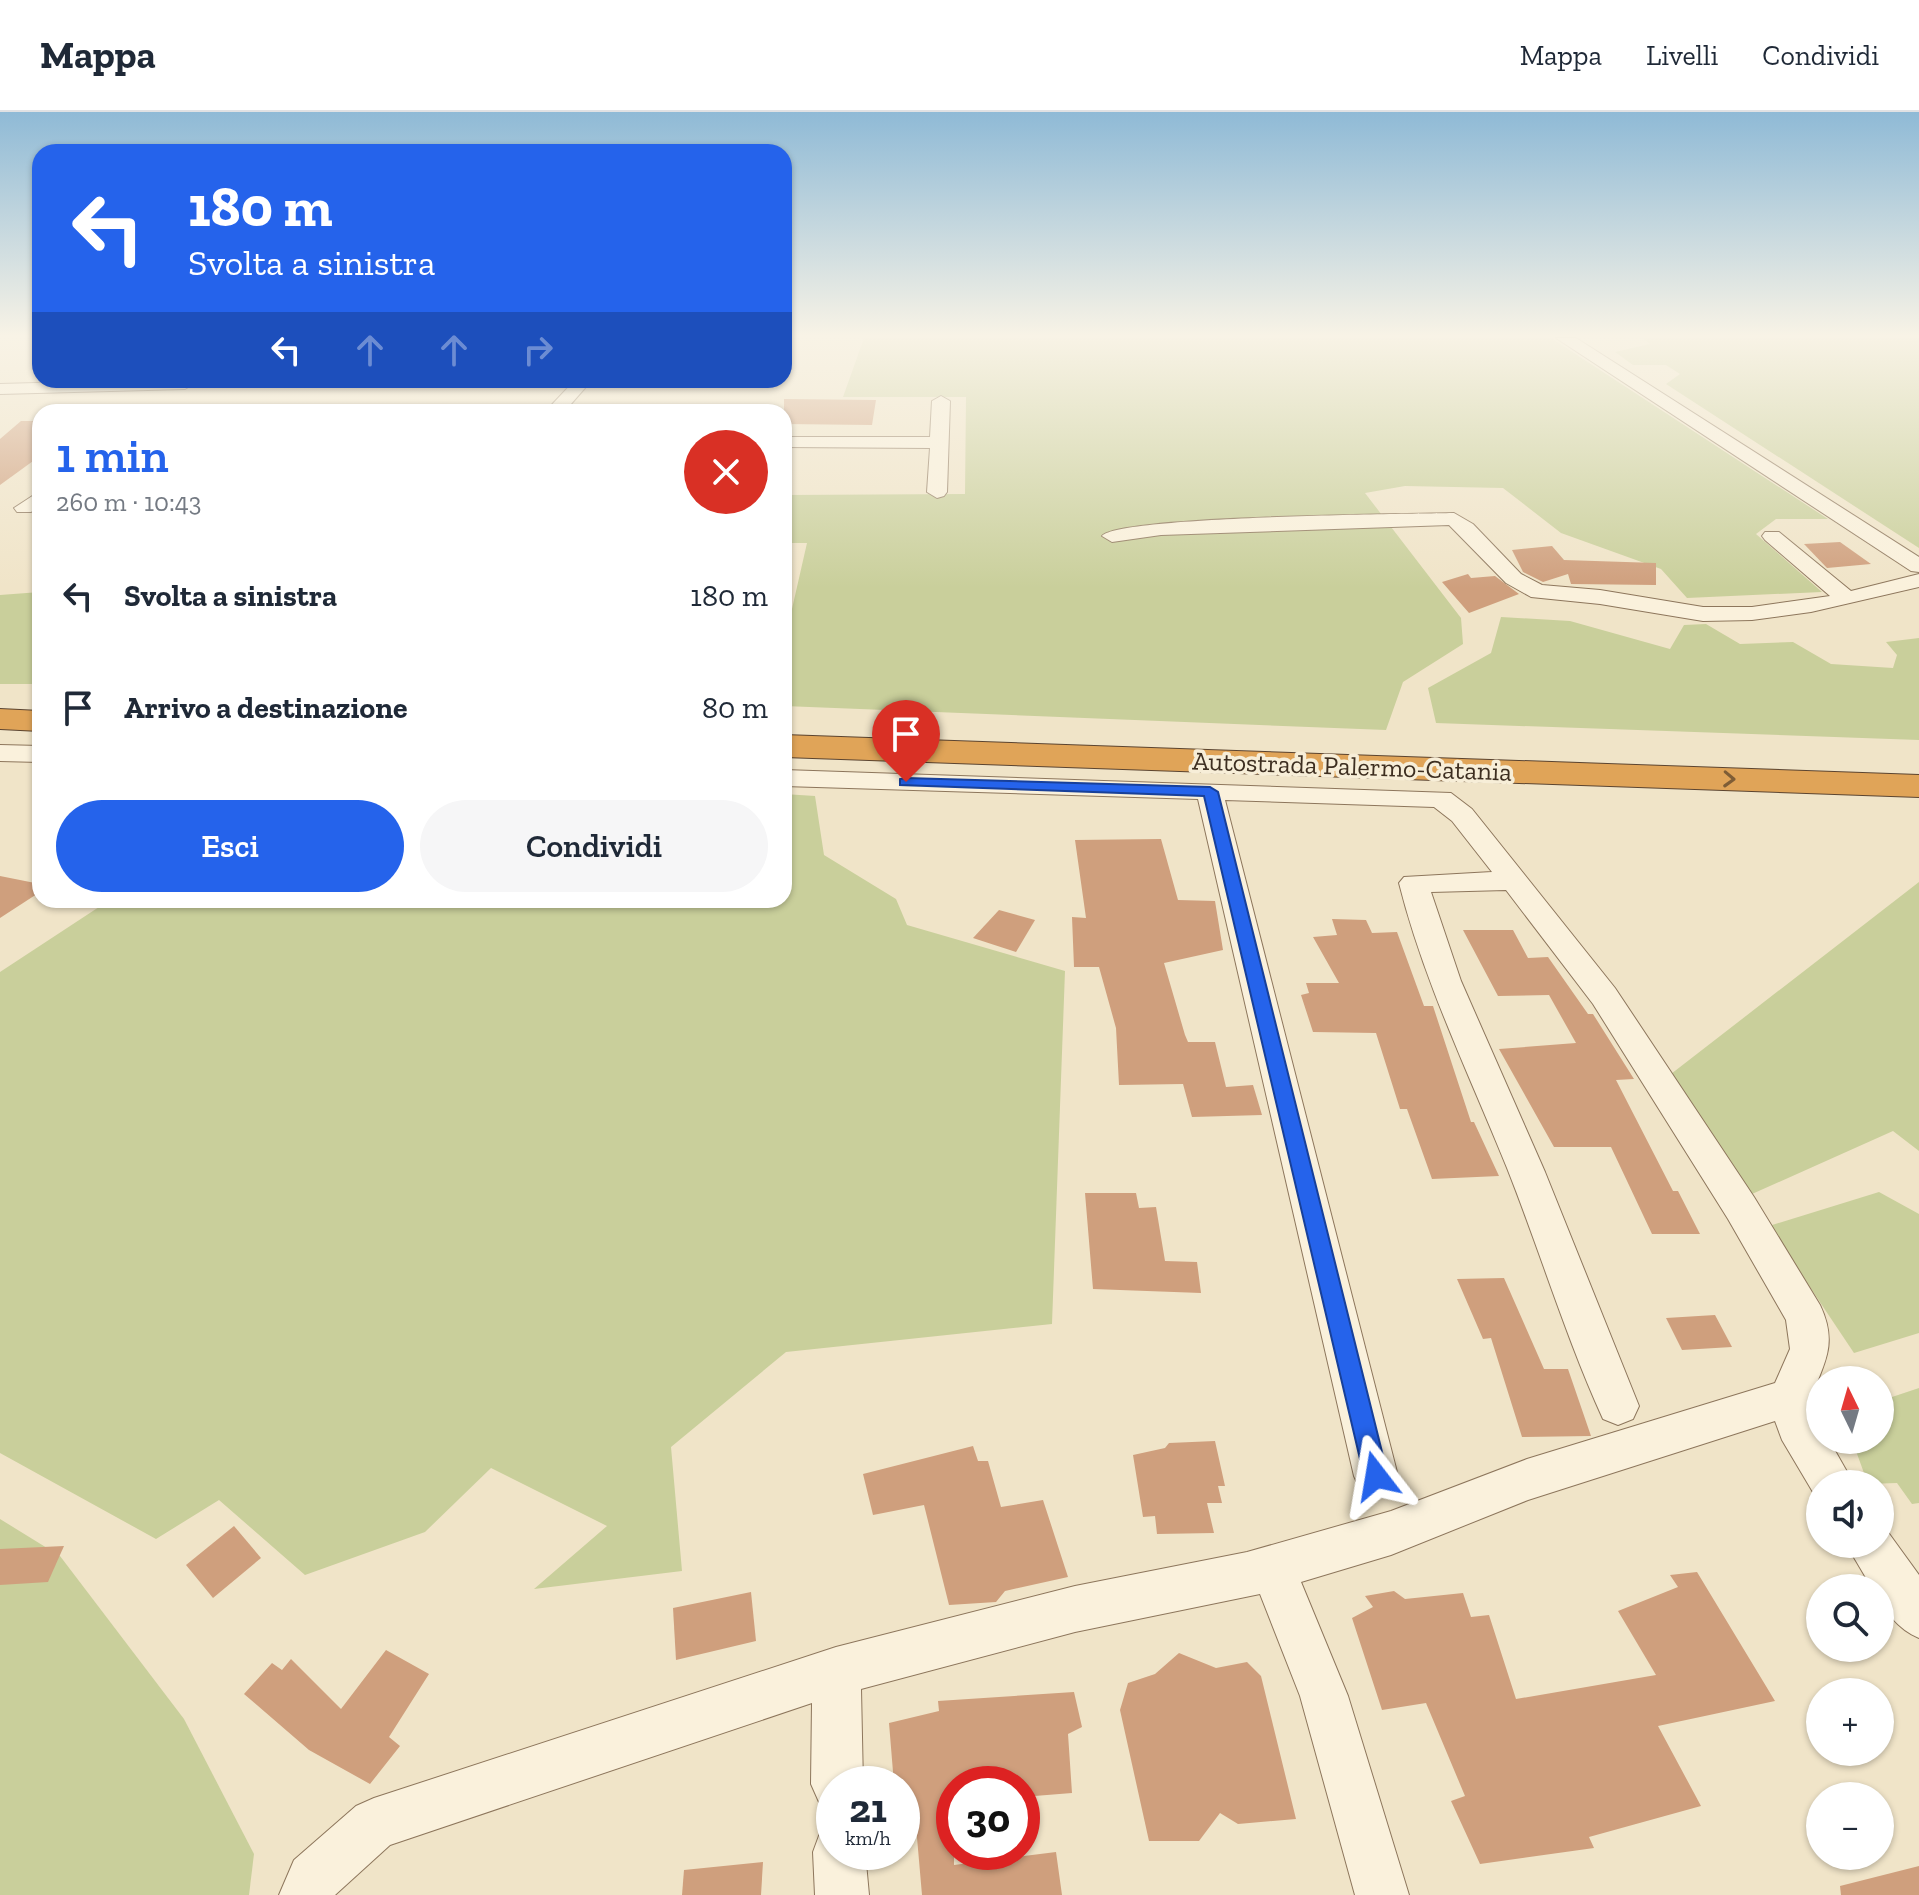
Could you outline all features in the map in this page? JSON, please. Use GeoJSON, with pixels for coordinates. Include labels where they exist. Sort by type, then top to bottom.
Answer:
{"type":"FeatureCollection","features":[{"type":"Feature","properties":{"kind":"highway"},"geometry":{"type":"LineString","coordinates":[[0,697],[32,698]]}},
{"type":"Feature","properties":{"kind":"highway"},"geometry":{"type":"LineString","coordinates":[[0,719],[32,721]]}},
{"type":"Feature","properties":{"kind":"highway","name":"Autostrada Palermo-Catania"},"geometry":{"type":"LineString","coordinates":[[792,723],[1919,761]]}},
{"type":"Feature","properties":{"kind":"highway","name":"Autostrada Palermo-Catania"},"geometry":{"type":"LineString","coordinates":[[792,746],[1919,786]]}},
{"type":"Feature","properties":{"kind":"street"},"geometry":{"type":"LineString","coordinates":[[937,492],[940,421]]}},
{"type":"Feature","properties":{"kind":"street"},"geometry":{"type":"LineString","coordinates":[[1694,421],[1919,566]]}},
{"type":"Feature","properties":{"kind":"street"},"geometry":{"type":"LineString","coordinates":[[792,442],[939,443]]}},
{"type":"Feature","properties":{"kind":"street"},"geometry":{"type":"LineString","coordinates":[[1112,536],[1161,529],[1454,519],[1468,528],[1521,586],[1539,592],[1708,614],[1751,613],[1846,598],[1919,580]]}},
{"type":"Feature","properties":{"kind":"street"},"geometry":{"type":"LineString","coordinates":[[1772,536],[1846,598]]}},
{"type":"Feature","properties":{"kind":"street"},"geometry":{"type":"LineString","coordinates":[[0,753],[32,754]]}},
{"type":"Feature","properties":{"kind":"street"},"geometry":{"type":"LineString","coordinates":[[792,778],[1441,799],[1462,815],[1604,996],[1741,1208],[1806,1317],[1810,1349],[1790,1397],[1797,1426],[1824,1470]]}},
{"type":"Feature","properties":{"kind":"street"},"geometry":{"type":"LineString","coordinates":[[1210,792],[1376,1476]]}},
{"type":"Feature","properties":{"kind":"street"},"geometry":{"type":"LineString","coordinates":[[1513,881],[1414,883],[1423,923],[1453,1003],[1514,1139],[1618,1406]]}},
{"type":"Feature","properties":{"kind":"street"},"geometry":{"type":"LineString","coordinates":[[306,1895],[313,1879],[374,1824],[836,1671],[1075,1609],[1272,1567],[1391,1533],[1527,1480],[1790,1397]]}},
{"type":"Feature","properties":{"kind":"street"},"geometry":{"type":"LineString","coordinates":[[1879,1558],[1919,1615]]}},
{"type":"Feature","properties":{"kind":"street"},"geometry":{"type":"LineString","coordinates":[[1272,1567],[1324,1696],[1382,1895]]}},
{"type":"Feature","properties":{"kind":"street"},"geometry":{"type":"LineString","coordinates":[[836,1671],[837,1766]]}},
{"type":"Feature","properties":{"kind":"street"},"geometry":{"type":"LineString","coordinates":[[840,1870],[842,1895]]}},
{"type":"Feature","properties":{"kind":"green space"},"geometry":{"type":"Polygon","coordinates":[[[966,421],[1678,421],[1828,519],[1776,519],[1756,534],[1822,592],[1687,598],[1661,569],[1561,533],[1503,488],[1405,486],[1365,493],[1461,618],[1463,644],[1403,682],[1386,730],[792,706],[792,609],[807,543],[792,543],[792,495],[965,494],[966,421]]]}},
{"type":"Feature","properties":{"kind":"green space"},"geometry":{"type":"Polygon","coordinates":[[[1723,421],[1919,421],[1919,548],[1723,421]]]}},
{"type":"Feature","properties":{"kind":"green space"},"geometry":{"type":"Polygon","coordinates":[[[32,593],[32,684],[0,684],[0,595],[32,593]]]}},
{"type":"Feature","properties":{"kind":"green space"},"geometry":{"type":"Polygon","coordinates":[[[1501,617],[1570,621],[1670,649],[1684,625],[1706,624],[1740,644],[1793,642],[1831,664],[1893,668],[1897,655],[1886,642],[1919,638],[1919,740],[1436,723],[1428,688],[1491,653],[1501,617]]]}},
{"type":"Feature","properties":{"kind":"green space"},"geometry":{"type":"Polygon","coordinates":[[[792,795],[815,796],[824,855],[896,899],[907,925],[1065,971],[1052,1324],[786,1352],[671,1447],[682,1571],[534,1589],[607,1526],[491,1468],[425,1532],[305,1575],[219,1500],[156,1539],[0,1453],[0,972],[97,908],[792,908],[792,795]]]}},
{"type":"Feature","properties":{"kind":"green space"},"geometry":{"type":"Polygon","coordinates":[[[1919,882],[1919,1151],[1893,1131],[1752,1194],[1671,1074],[1919,882]]]}},
{"type":"Feature","properties":{"kind":"green space"},"geometry":{"type":"Polygon","coordinates":[[[1879,1192],[1919,1214],[1919,1333],[1854,1353],[1769,1226],[1879,1192]]]}},
{"type":"Feature","properties":{"kind":"green space"},"geometry":{"type":"Polygon","coordinates":[[[1919,1388],[1919,1503],[1912,1504],[1894,1483],[1894,1470],[1863,1470],[1857,1454],[1894,1454],[1894,1396],[1919,1388]]]}},
{"type":"Feature","properties":{"kind":"green space"},"geometry":{"type":"Polygon","coordinates":[[[0,1519],[60,1556],[184,1719],[254,1854],[249,1895],[0,1895],[0,1519]]]}},
{"type":"Feature","properties":{"kind":"building"},"geometry":{"type":"Polygon","coordinates":[[[21,421],[32,421],[32,462],[0,485],[0,439],[21,421]]]}},
{"type":"Feature","properties":{"kind":"building"},"geometry":{"type":"Polygon","coordinates":[[[792,421],[873,421],[872,425],[792,424],[792,421]]]}},
{"type":"Feature","properties":{"kind":"building"},"geometry":{"type":"Polygon","coordinates":[[[1840,542],[1871,564],[1827,568],[1804,544],[1840,542]]]}},
{"type":"Feature","properties":{"kind":"building"},"geometry":{"type":"Polygon","coordinates":[[[1552,546],[1564,560],[1656,563],[1656,585],[1571,584],[1568,574],[1543,582],[1523,572],[1512,550],[1552,546]]]}},
{"type":"Feature","properties":{"kind":"building"},"geometry":{"type":"Polygon","coordinates":[[[1468,574],[1471,578],[1495,576],[1519,594],[1469,613],[1442,582],[1468,574]]]}},
{"type":"Feature","properties":{"kind":"building"},"geometry":{"type":"Polygon","coordinates":[[[1161,839],[1178,900],[1215,901],[1223,950],[1164,963],[1185,1035],[1188,1042],[1215,1042],[1226,1087],[1253,1085],[1262,1115],[1192,1117],[1183,1084],[1119,1085],[1116,1028],[1099,967],[1074,967],[1072,917],[1086,918],[1075,840],[1161,839]]]}},
{"type":"Feature","properties":{"kind":"building"},"geometry":{"type":"Polygon","coordinates":[[[0,876],[32,882],[32,897],[0,918],[0,876]]]}},
{"type":"Feature","properties":{"kind":"building"},"geometry":{"type":"Polygon","coordinates":[[[999,910],[1035,920],[1016,952],[973,938],[999,910]]]}},
{"type":"Feature","properties":{"kind":"building"},"geometry":{"type":"Polygon","coordinates":[[[1332,919],[1366,920],[1372,933],[1397,932],[1424,1006],[1433,1006],[1471,1122],[1474,1122],[1499,1176],[1432,1179],[1407,1109],[1400,1109],[1376,1033],[1313,1032],[1301,995],[1309,993],[1306,983],[1339,983],[1313,937],[1337,935],[1332,919]]]}},
{"type":"Feature","properties":{"kind":"building"},"geometry":{"type":"Polygon","coordinates":[[[1463,930],[1513,930],[1528,958],[1548,957],[1588,1014],[1593,1014],[1634,1079],[1616,1080],[1673,1191],[1678,1191],[1700,1234],[1652,1234],[1611,1147],[1554,1147],[1499,1049],[1576,1043],[1549,995],[1498,996],[1463,930]]]}},
{"type":"Feature","properties":{"kind":"building"},"geometry":{"type":"Polygon","coordinates":[[[1085,1193],[1136,1193],[1139,1208],[1156,1207],[1165,1261],[1197,1262],[1201,1293],[1093,1289],[1085,1193]]]}},
{"type":"Feature","properties":{"kind":"building"},"geometry":{"type":"Polygon","coordinates":[[[1504,1278],[1544,1369],[1568,1369],[1591,1436],[1522,1437],[1491,1338],[1483,1339],[1457,1279],[1504,1278]]]}},
{"type":"Feature","properties":{"kind":"building"},"geometry":{"type":"Polygon","coordinates":[[[1715,1315],[1732,1347],[1682,1350],[1666,1318],[1715,1315]]]}},
{"type":"Feature","properties":{"kind":"building"},"geometry":{"type":"Polygon","coordinates":[[[1215,1441],[1225,1486],[1218,1486],[1222,1503],[1207,1503],[1214,1533],[1157,1534],[1155,1516],[1143,1517],[1133,1455],[1165,1448],[1169,1443],[1215,1441]]]}},
{"type":"Feature","properties":{"kind":"building"},"geometry":{"type":"Polygon","coordinates":[[[973,1446],[978,1461],[988,1461],[1001,1507],[1043,1500],[1068,1577],[1005,1591],[996,1602],[949,1605],[924,1505],[873,1515],[863,1474],[973,1446]]]}},
{"type":"Feature","properties":{"kind":"building"},"geometry":{"type":"Polygon","coordinates":[[[234,1526],[261,1558],[213,1598],[186,1565],[234,1526]]]}},
{"type":"Feature","properties":{"kind":"building"},"geometry":{"type":"Polygon","coordinates":[[[64,1546],[48,1582],[0,1585],[0,1549],[64,1546]]]}},
{"type":"Feature","properties":{"kind":"building"},"geometry":{"type":"Polygon","coordinates":[[[1697,1572],[1775,1701],[1658,1726],[1701,1806],[1589,1837],[1594,1848],[1480,1864],[1451,1801],[1465,1796],[1426,1703],[1382,1710],[1352,1618],[1373,1607],[1365,1596],[1394,1591],[1405,1599],[1463,1593],[1471,1617],[1489,1615],[1516,1699],[1656,1675],[1618,1611],[1678,1587],[1670,1575],[1697,1572]]]}},
{"type":"Feature","properties":{"kind":"building"},"geometry":{"type":"Polygon","coordinates":[[[751,1592],[756,1641],[676,1660],[673,1608],[751,1592]]]}},
{"type":"Feature","properties":{"kind":"building"},"geometry":{"type":"Polygon","coordinates":[[[386,1650],[429,1674],[389,1737],[400,1746],[370,1784],[309,1750],[244,1694],[272,1663],[282,1670],[291,1659],[341,1709],[386,1650]]]}},
{"type":"Feature","properties":{"kind":"building"},"geometry":{"type":"Polygon","coordinates":[[[1179,1653],[1216,1668],[1247,1662],[1261,1676],[1296,1819],[1238,1824],[1220,1813],[1199,1841],[1149,1841],[1120,1710],[1128,1683],[1155,1674],[1179,1653]]]}},
{"type":"Feature","properties":{"kind":"building"},"geometry":{"type":"Polygon","coordinates":[[[1074,1692],[1082,1727],[1068,1734],[1072,1793],[1040,1796],[1040,1766],[936,1766],[936,1870],[1040,1870],[1040,1854],[1056,1852],[1062,1895],[922,1895],[920,1766],[893,1766],[889,1723],[939,1711],[938,1701],[1074,1692]]]}},
{"type":"Feature","properties":{"kind":"building"},"geometry":{"type":"Polygon","coordinates":[[[763,1862],[761,1895],[682,1895],[684,1870],[763,1862]]]}},
{"type":"Feature","properties":{"kind":"building"},"geometry":{"type":"Polygon","coordinates":[[[1919,1866],[1919,1895],[1841,1895],[1840,1886],[1919,1866]]]}},
{"type":"Feature","properties":{"kind":"route"},"geometry":{"type":"LineString","coordinates":[[906,782],[1210,792],[1376,1476]]}}]}
